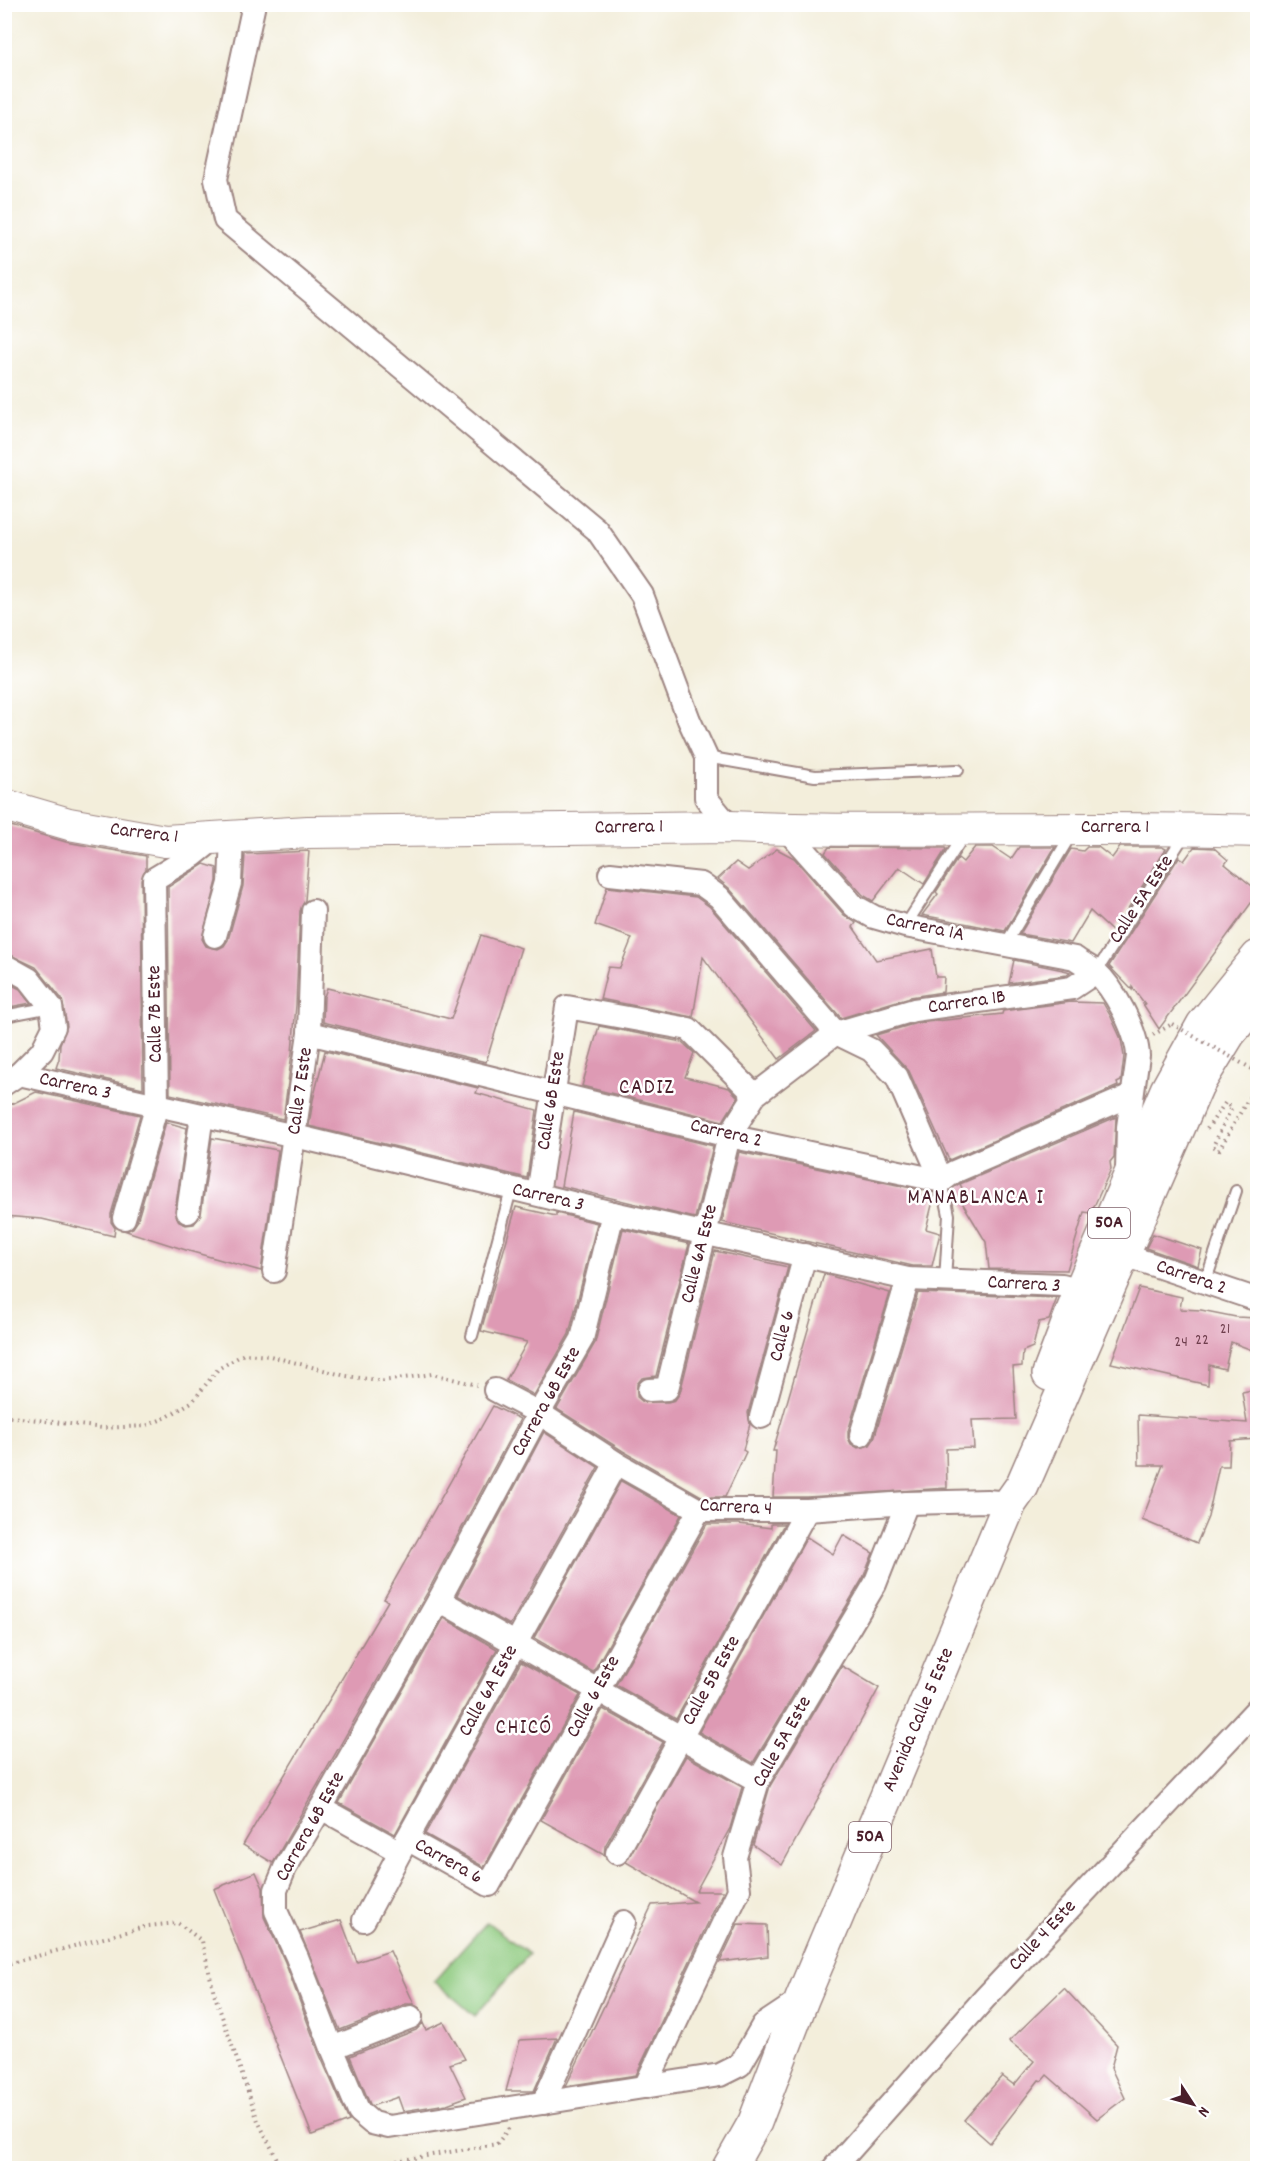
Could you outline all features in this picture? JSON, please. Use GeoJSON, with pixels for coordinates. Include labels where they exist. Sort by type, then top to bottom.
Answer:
{"type":"FeatureCollection","features":[{"type":"Feature","properties":{"kind":"main road","name":"Avenida Calle 5 Este"},"geometry":{"type":"LineString","coordinates":[[1010,1503],[1009,1481],[1081,1290],[1167,1090],[1198,1034],[1255,960]]}},
{"type":"Feature","properties":{"kind":"main road","name":"Avenida Calle 5 Este"},"geometry":{"type":"LineString","coordinates":[[729,2169],[755,2122],[802,1999],[1010,1503],[1022,1486],[1197,1085],[1229,1033],[1257,999]]}},
{"type":"Feature","properties":{"kind":"street"},"geometry":{"type":"LineString","coordinates":[[254,4],[216,179],[225,220],[597,530],[642,595],[689,720],[706,757],[706,798],[730,827]]}},
{"type":"Feature","properties":{"kind":"street","name":"Carrera 1"},"geometry":{"type":"LineString","coordinates":[[4,805],[69,824],[165,841],[308,832],[730,827],[967,831],[1075,828],[1257,831]]}},
{"type":"Feature","properties":{"kind":"street","name":"Carrera 1A"},"geometry":{"type":"LineString","coordinates":[[786,829],[854,906],[874,917],[905,926],[1075,958],[1096,972]]}},
{"type":"Feature","properties":{"kind":"street"},"geometry":{"type":"LineString","coordinates":[[215,936],[230,882],[223,838]]}},
{"type":"Feature","properties":{"kind":"street","name":"Calle 7B Este"},"geometry":{"type":"LineString","coordinates":[[124,1218],[157,1105],[154,879],[223,838]]}},
{"type":"Feature","properties":{"kind":"street"},"geometry":{"type":"LineString","coordinates":[[610,874],[701,884],[719,897],[836,1034],[871,1050],[897,1077],[942,1180],[954,1172],[1132,1095]]}},
{"type":"Feature","properties":{"kind":"street","name":"Calle 7 Este"},"geometry":{"type":"LineString","coordinates":[[274,1271],[309,1033],[313,911]]}},
{"type":"Feature","properties":{"kind":"street"},"geometry":{"type":"LineString","coordinates":[[4,965],[29,979],[51,1007],[54,1027],[42,1051],[12,1079]]}},
{"type":"Feature","properties":{"kind":"street"},"geometry":{"type":"LineString","coordinates":[[1096,972],[1117,999],[1138,1046],[1128,1127],[1126,1184]]}},
{"type":"Feature","properties":{"kind":"street","name":"Carrera 1B"},"geometry":{"type":"LineString","coordinates":[[729,1136],[754,1095],[836,1034],[914,1010],[1072,988],[1096,972]]}},
{"type":"Feature","properties":{"kind":"street","name":"Calle 6B Este"},"geometry":{"type":"LineString","coordinates":[[538,1194],[567,1007],[689,1029],[754,1095]]}},
{"type":"Feature","properties":{"kind":"street","name":"Carrera 2"},"geometry":{"type":"LineString","coordinates":[[309,1033],[729,1136],[942,1180]]}},
{"type":"Feature","properties":{"kind":"street","name":"Carrera 3"},"geometry":{"type":"LineString","coordinates":[[12,1079],[202,1115],[511,1190],[538,1194],[908,1279],[1062,1285],[1081,1290]]}},
{"type":"Feature","properties":{"kind":"street"},"geometry":{"type":"LineString","coordinates":[[189,1212],[202,1115]]}},
{"type":"Feature","properties":{"kind":"street","name":"Calle 6A Este"},"geometry":{"type":"LineString","coordinates":[[649,1390],[667,1389],[729,1136]]}},
{"type":"Feature","properties":{"kind":"street","name":"Carrera 6B Este"},"geometry":{"type":"LineString","coordinates":[[613,1213],[582,1339],[539,1413],[439,1600],[285,1868],[276,1890],[276,1911],[297,1957],[359,2112],[372,2123],[389,2127],[720,2075],[740,2065],[763,2025],[802,1999]]}},
{"type":"Feature","properties":{"kind":"street","name":"Calle 6"},"geometry":{"type":"LineString","coordinates":[[761,1417],[805,1255]]}},
{"type":"Feature","properties":{"kind":"street","name":"Carrera 2"},"geometry":{"type":"LineString","coordinates":[[1124,1255],[1257,1300]]}},
{"type":"Feature","properties":{"kind":"street"},"geometry":{"type":"LineString","coordinates":[[861,1434],[908,1279]]}},
{"type":"Feature","properties":{"kind":"street","name":"Carrera 4"},"geometry":{"type":"LineString","coordinates":[[495,1390],[539,1413],[616,1463],[699,1510],[807,1510],[907,1503],[1010,1503]]}},
{"type":"Feature","properties":{"kind":"street","name":"Calle 6A Este"},"geometry":{"type":"LineString","coordinates":[[364,1920],[616,1463]]}},
{"type":"Feature","properties":{"kind":"street","name":"Calle 5A Este"},"geometry":{"type":"LineString","coordinates":[[645,2087],[740,1890],[735,1857],[758,1781],[876,1584],[907,1503]]}},
{"type":"Feature","properties":{"kind":"street","name":"Calle 6 Este"},"geometry":{"type":"LineString","coordinates":[[489,1885],[699,1510]]}},
{"type":"Feature","properties":{"kind":"street","name":"Calle 5B Este"},"geometry":{"type":"LineString","coordinates":[[617,1853],[807,1510]]}},
{"type":"Feature","properties":{"kind":"street"},"geometry":{"type":"LineString","coordinates":[[439,1600],[758,1781]]}},
{"type":"Feature","properties":{"kind":"street","name":"Calle 4 Este"},"geometry":{"type":"LineString","coordinates":[[834,2169],[986,1998],[1257,1708]]}},
{"type":"Feature","properties":{"kind":"street","name":"Carrera 6"},"geometry":{"type":"LineString","coordinates":[[321,1808],[489,1885]]}},
{"type":"Feature","properties":{"kind":"street"},"geometry":{"type":"LineString","coordinates":[[534,2104],[624,1922]]}},
{"type":"Feature","properties":{"kind":"street"},"geometry":{"type":"LineString","coordinates":[[332,2048],[411,2017]]}},
{"type":"Feature","properties":{"kind":"lane"},"geometry":{"type":"LineString","coordinates":[[706,757],[815,776],[958,770]]}},
{"type":"Feature","properties":{"kind":"lane"},"geometry":{"type":"LineString","coordinates":[[1005,945],[1075,828]]}},
{"type":"Feature","properties":{"kind":"lane","name":"Calle 5A Este"},"geometry":{"type":"LineString","coordinates":[[1096,972],[1188,829]]}},
{"type":"Feature","properties":{"kind":"lane"},"geometry":{"type":"LineString","coordinates":[[905,926],[967,831]]}},
{"type":"Feature","properties":{"kind":"lane"},"geometry":{"type":"LineString","coordinates":[[4,1016],[51,1007]]}},
{"type":"Feature","properties":{"kind":"lane"},"geometry":{"type":"LineString","coordinates":[[942,1180],[950,1215],[945,1281]]}},
{"type":"Feature","properties":{"kind":"lane"},"geometry":{"type":"LineString","coordinates":[[472,1336],[511,1190]]}},
{"type":"Feature","properties":{"kind":"lane"},"geometry":{"type":"LineString","coordinates":[[1205,1282],[1236,1191]]}},
{"type":"Feature","properties":{"kind":"path"},"geometry":{"type":"LineString","coordinates":[[1172,1024],[1256,1071]]}},
{"type":"Feature","properties":{"kind":"path"},"geometry":{"type":"LineString","coordinates":[[1179,1127],[1201,1139],[1225,1103],[1232,1107],[1213,1146],[1219,1150],[1257,1083]]}},
{"type":"Feature","properties":{"kind":"path"},"geometry":{"type":"LineString","coordinates":[[4,1416],[103,1428],[146,1425],[167,1417],[193,1401],[218,1369],[244,1354],[270,1356],[346,1376],[383,1381],[432,1374],[495,1390]]}},
{"type":"Feature","properties":{"kind":"path"},"geometry":{"type":"LineString","coordinates":[[4,1965],[148,1926],[178,1923],[202,1941],[214,1993],[258,2121],[279,2163],[293,2169]]}},
{"type":"Feature","properties":{"kind":"path"},"geometry":{"type":"LineString","coordinates":[[355,2169],[497,2144],[534,2104]]}},
{"type":"Feature","properties":{"kind":"green space"},"geometry":{"type":"Polygon","coordinates":[[[487,1922],[529,1954],[475,2016],[434,1981],[487,1922]]]}},
{"type":"Feature","properties":{"kind":"building"},"geometry":{"type":"Polygon","coordinates":[[[4,824],[66,842],[146,856],[146,869],[141,879],[143,1088],[56,1068],[60,1044],[67,1026],[62,999],[36,967],[4,952],[4,824]]]}},
{"type":"Feature","properties":{"kind":"building"},"geometry":{"type":"Polygon","coordinates":[[[829,847],[946,849],[924,884],[899,867],[873,901],[863,895],[825,853],[829,847]]]}},
{"type":"Feature","properties":{"kind":"building"},"geometry":{"type":"Polygon","coordinates":[[[975,847],[993,847],[1011,859],[1019,847],[1055,847],[1005,931],[922,915],[938,894],[936,892],[958,858],[963,862],[975,847]]]}},
{"type":"Feature","properties":{"kind":"building"},"geometry":{"type":"Polygon","coordinates":[[[1087,847],[1098,847],[1112,858],[1120,847],[1162,847],[1166,849],[1113,932],[1090,911],[1071,943],[1020,934],[1071,849],[1083,851],[1087,847]]]}},
{"type":"Feature","properties":{"kind":"building"},"geometry":{"type":"Polygon","coordinates":[[[1194,847],[1214,848],[1228,860],[1225,864],[1257,890],[1257,895],[1159,1029],[1132,987],[1132,990],[1109,966],[1179,857],[1184,861],[1194,847]]]}},
{"type":"Feature","properties":{"kind":"building"},"geometry":{"type":"Polygon","coordinates":[[[777,849],[794,858],[844,915],[856,923],[853,927],[876,960],[932,949],[936,977],[944,977],[943,992],[910,997],[841,1018],[729,888],[718,879],[736,862],[748,870],[777,849]]]}},
{"type":"Feature","properties":{"kind":"building"},"geometry":{"type":"Polygon","coordinates":[[[309,851],[305,900],[300,911],[296,1005],[283,1119],[170,1094],[168,887],[204,864],[217,868],[217,881],[202,939],[206,946],[218,949],[228,940],[243,886],[245,854],[309,851]]]}},
{"type":"Feature","properties":{"kind":"building"},"geometry":{"type":"Polygon","coordinates":[[[607,887],[696,897],[710,907],[816,1031],[779,1059],[703,957],[693,1017],[600,999],[608,967],[620,968],[632,938],[595,925],[607,887]]]}},
{"type":"Feature","properties":{"kind":"building"},"geometry":{"type":"Polygon","coordinates":[[[481,935],[521,948],[486,1062],[323,1022],[324,997],[327,988],[451,1019],[481,935]]]}},
{"type":"Feature","properties":{"kind":"building"},"geometry":{"type":"Polygon","coordinates":[[[1014,960],[1071,972],[1067,975],[1009,983],[1014,960]]]}},
{"type":"Feature","properties":{"kind":"building"},"geometry":{"type":"Polygon","coordinates":[[[4,981],[20,989],[31,1003],[4,1008],[4,981]]]}},
{"type":"Feature","properties":{"kind":"building"},"geometry":{"type":"Polygon","coordinates":[[[1071,1002],[1103,1003],[1111,1017],[1121,1039],[1124,1056],[1121,1081],[1117,1083],[1118,1086],[949,1160],[909,1071],[876,1035],[917,1023],[1002,1014],[1003,1011],[1071,1002]]]}},
{"type":"Feature","properties":{"kind":"building"},"geometry":{"type":"Polygon","coordinates":[[[599,1026],[682,1042],[694,1053],[685,1077],[729,1088],[738,1097],[723,1121],[582,1086],[599,1026]]]}},
{"type":"Feature","properties":{"kind":"building"},"geometry":{"type":"Polygon","coordinates":[[[325,1051],[478,1088],[476,1093],[537,1110],[527,1178],[309,1126],[325,1051]]]}},
{"type":"Feature","properties":{"kind":"building"},"geometry":{"type":"Polygon","coordinates":[[[36,1092],[140,1115],[111,1214],[111,1222],[115,1228],[114,1236],[42,1219],[4,1216],[4,1108],[36,1092]]]}},
{"type":"Feature","properties":{"kind":"building"},"geometry":{"type":"Polygon","coordinates":[[[574,1112],[713,1146],[695,1218],[561,1186],[574,1112]]]}},
{"type":"Feature","properties":{"kind":"building"},"geometry":{"type":"Polygon","coordinates":[[[1116,1117],[1114,1157],[1110,1162],[1111,1169],[1091,1213],[1084,1212],[1067,1270],[989,1269],[986,1242],[960,1199],[969,1201],[960,1184],[1116,1117]]]}},
{"type":"Feature","properties":{"kind":"building"},"geometry":{"type":"Polygon","coordinates":[[[166,1122],[187,1128],[175,1211],[179,1222],[186,1225],[194,1224],[201,1214],[212,1138],[278,1150],[261,1271],[126,1231],[133,1228],[137,1222],[166,1122]]]}},
{"type":"Feature","properties":{"kind":"building"},"geometry":{"type":"Polygon","coordinates":[[[739,1152],[935,1193],[926,1229],[940,1233],[932,1266],[913,1266],[722,1222],[739,1152]]]}},
{"type":"Feature","properties":{"kind":"building"},"geometry":{"type":"Polygon","coordinates":[[[516,1207],[556,1216],[556,1213],[597,1223],[569,1334],[534,1395],[506,1380],[527,1342],[481,1331],[516,1207]]]}},
{"type":"Feature","properties":{"kind":"building"},"geometry":{"type":"Polygon","coordinates":[[[623,1229],[689,1244],[656,1376],[642,1378],[637,1384],[637,1397],[643,1402],[668,1402],[675,1400],[680,1393],[715,1251],[788,1267],[748,1413],[750,1424],[743,1450],[746,1452],[725,1497],[703,1497],[623,1451],[557,1409],[595,1343],[623,1229]]]}},
{"type":"Feature","properties":{"kind":"building"},"geometry":{"type":"Polygon","coordinates":[[[1153,1234],[1202,1250],[1198,1266],[1146,1248],[1153,1234]]]}},
{"type":"Feature","properties":{"kind":"building"},"geometry":{"type":"Polygon","coordinates":[[[824,1274],[890,1293],[848,1431],[851,1444],[858,1448],[870,1445],[874,1439],[918,1293],[1057,1298],[1049,1320],[1039,1322],[1033,1347],[1023,1351],[1022,1366],[1013,1367],[1016,1419],[972,1420],[974,1448],[946,1449],[947,1488],[773,1497],[776,1451],[773,1451],[824,1274]]]}},
{"type":"Feature","properties":{"kind":"building"},"geometry":{"type":"Polygon","coordinates":[[[1139,1288],[1182,1297],[1180,1309],[1257,1318],[1257,1352],[1231,1342],[1225,1369],[1209,1365],[1208,1385],[1111,1363],[1139,1288]]]}},
{"type":"Feature","properties":{"kind":"building"},"geometry":{"type":"Polygon","coordinates":[[[1257,1389],[1257,1439],[1230,1441],[1229,1466],[1219,1466],[1208,1517],[1197,1543],[1142,1520],[1163,1465],[1139,1465],[1138,1415],[1247,1423],[1242,1392],[1257,1389]]]}},
{"type":"Feature","properties":{"kind":"building"},"geometry":{"type":"Polygon","coordinates":[[[493,1406],[520,1419],[427,1593],[273,1863],[243,1845],[388,1601],[384,1599],[493,1406]]]}},
{"type":"Feature","properties":{"kind":"building"},"geometry":{"type":"Polygon","coordinates":[[[544,1432],[598,1467],[510,1625],[457,1595],[544,1432]]]}},
{"type":"Feature","properties":{"kind":"building"},"geometry":{"type":"Polygon","coordinates":[[[621,1481],[681,1515],[593,1672],[534,1638],[621,1481]]]}},
{"type":"Feature","properties":{"kind":"building"},"geometry":{"type":"Polygon","coordinates":[[[707,1524],[739,1524],[771,1528],[771,1524],[784,1524],[676,1719],[616,1685],[707,1524]]]}},
{"type":"Feature","properties":{"kind":"building"},"geometry":{"type":"Polygon","coordinates":[[[843,1535],[873,1553],[863,1578],[753,1763],[699,1732],[807,1537],[833,1554],[843,1535]]]}},
{"type":"Feature","properties":{"kind":"building"},"geometry":{"type":"Polygon","coordinates":[[[444,1618],[497,1649],[395,1834],[339,1803],[444,1618]]]}},
{"type":"Feature","properties":{"kind":"building"},"geometry":{"type":"Polygon","coordinates":[[[521,1662],[580,1695],[484,1867],[425,1834],[521,1662]]]}},
{"type":"Feature","properties":{"kind":"building"},"geometry":{"type":"Polygon","coordinates":[[[842,1666],[879,1688],[782,1865],[753,1845],[770,1786],[842,1666]]]}},
{"type":"Feature","properties":{"kind":"building"},"geometry":{"type":"Polygon","coordinates":[[[603,1709],[663,1742],[605,1846],[604,1855],[541,1820],[603,1709]]]}},
{"type":"Feature","properties":{"kind":"building"},"geometry":{"type":"Polygon","coordinates":[[[686,1756],[742,1787],[730,1828],[696,1891],[723,1891],[636,2075],[566,2086],[652,1905],[695,1902],[626,1862],[686,1756]]]}},
{"type":"Feature","properties":{"kind":"building"},"geometry":{"type":"Polygon","coordinates":[[[256,1872],[263,1888],[264,1917],[285,1962],[319,2053],[349,2121],[312,2135],[214,1889],[256,1872]]]}},
{"type":"Feature","properties":{"kind":"building"},"geometry":{"type":"Polygon","coordinates":[[[341,1920],[357,1962],[390,1951],[414,2004],[406,2004],[340,2030],[300,1932],[341,1920]]]}},
{"type":"Feature","properties":{"kind":"building"},"geometry":{"type":"Polygon","coordinates":[[[738,1924],[767,1925],[768,1956],[720,1962],[738,1924]]]}},
{"type":"Feature","properties":{"kind":"building"},"geometry":{"type":"Polygon","coordinates":[[[1064,1988],[1117,2045],[1111,2068],[1125,2098],[1097,2119],[1047,2075],[1042,2081],[1039,2080],[990,2143],[964,2120],[1002,2076],[1014,2085],[1034,2061],[1009,2041],[1064,1988]]]}},
{"type":"Feature","properties":{"kind":"building"},"geometry":{"type":"Polygon","coordinates":[[[444,2022],[465,2059],[450,2064],[466,2097],[447,2104],[403,2111],[398,2097],[372,2106],[350,2056],[416,2030],[423,2023],[426,2030],[444,2022]]]}},
{"type":"Feature","properties":{"kind":"building"},"geometry":{"type":"Polygon","coordinates":[[[557,2038],[534,2091],[506,2091],[520,2040],[557,2038]]]}},
{"type":"Feature","properties":{"kind":"district","name":"CADIZ"},"geometry":{"type":"Point","coordinates":[647,1089]}},
{"type":"Feature","properties":{"kind":"district","name":"MANABLANCA I"},"geometry":{"type":"Point","coordinates":[976,1199]}},
{"type":"Feature","properties":{"kind":"district","name":"CHICÓ"},"geometry":{"type":"Point","coordinates":[524,1729]}}]}
